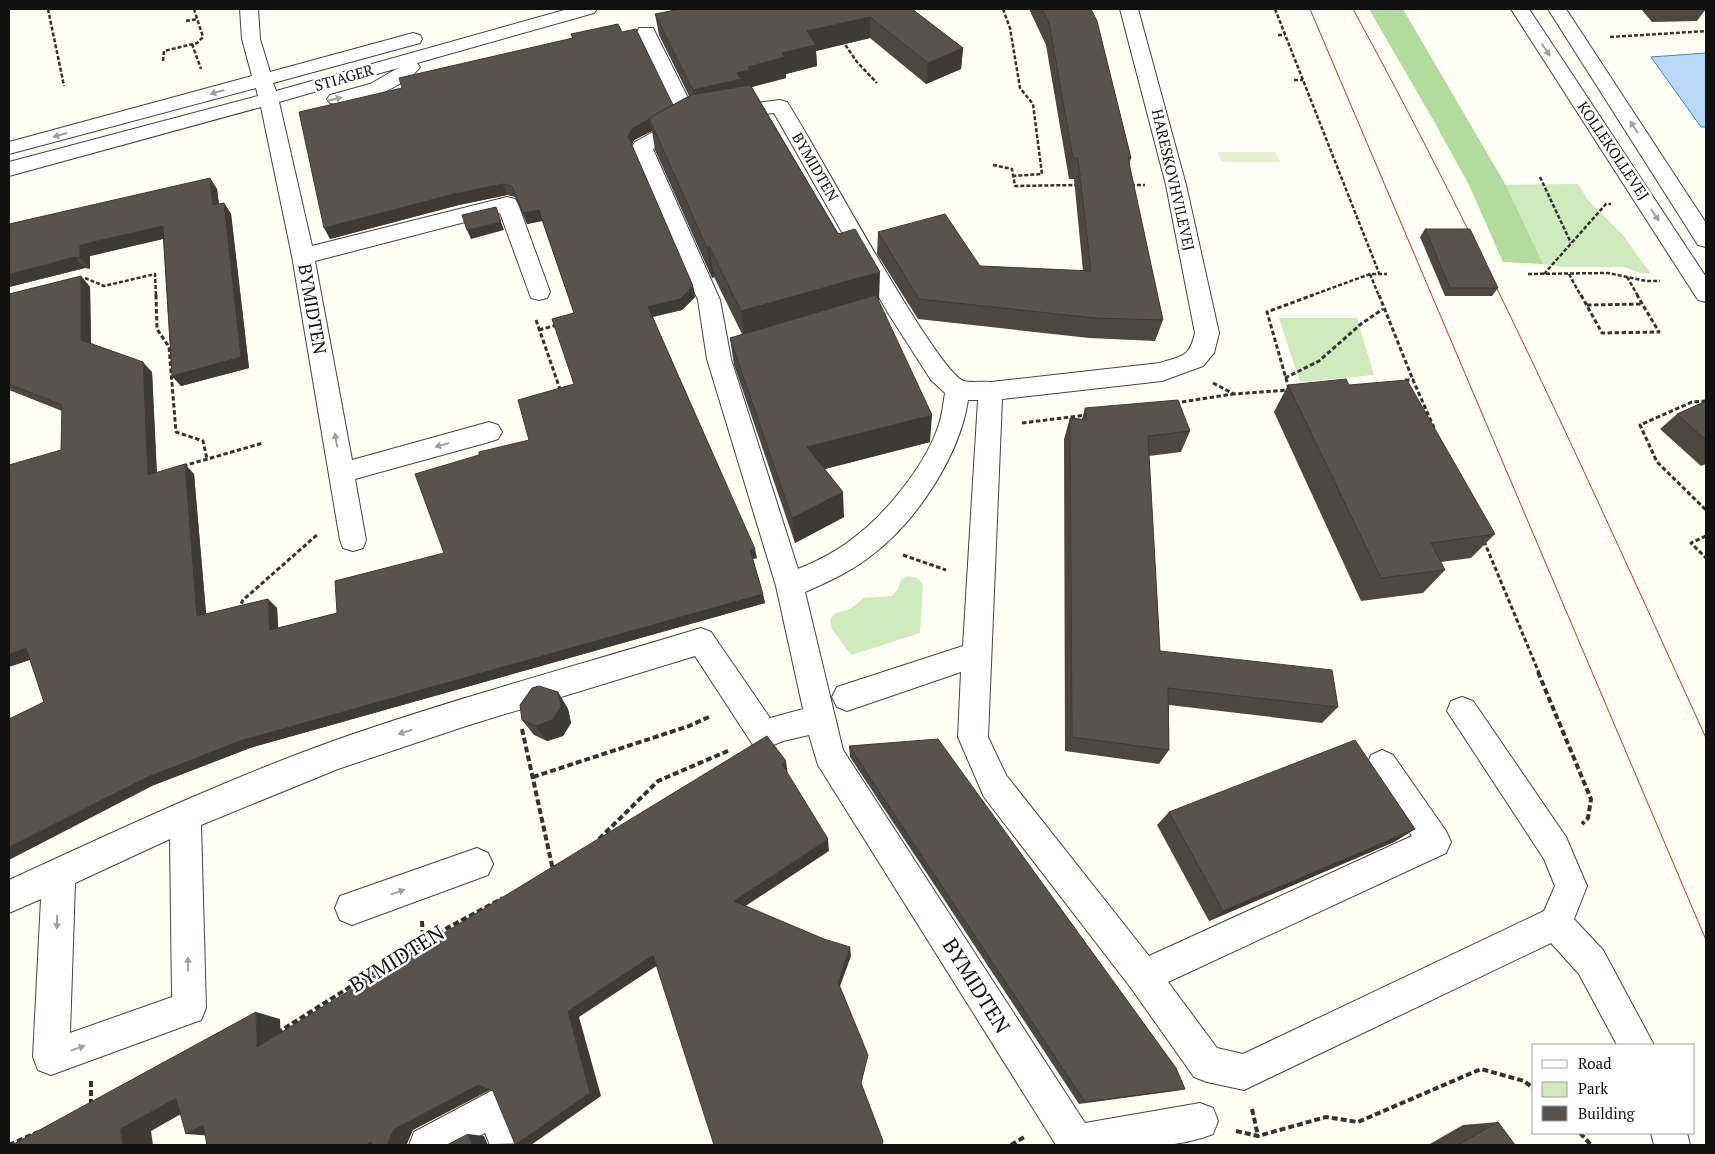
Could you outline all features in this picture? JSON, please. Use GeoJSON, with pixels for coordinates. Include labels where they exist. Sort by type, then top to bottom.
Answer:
{"type":"FeatureCollection","features":[{"type":"Feature","properties":{"kind":"street"},"geometry":{"type":"LineString","coordinates":[[249,9],[251,39],[264,79]]}},
{"type":"Feature","properties":{"kind":"street","name":"STIAGER"},"geometry":{"type":"LineString","coordinates":[[9,148],[528,9]]}},
{"type":"Feature","properties":{"kind":"street"},"geometry":{"type":"LineString","coordinates":[[9,169],[269,100],[319,103],[378,89],[397,80],[411,68],[418,56],[588,9]]}},
{"type":"Feature","properties":{"kind":"street","name":"HARESKOVHVILEVEJ"},"geometry":{"type":"LineString","coordinates":[[1129,9],[1180,202],[1206,333],[1202,353],[1182,366]]}},
{"type":"Feature","properties":{"kind":"street","name":"KOLLEKOLLEVEJ"},"geometry":{"type":"LineString","coordinates":[[1520,9],[1706,294]]}},
{"type":"Feature","properties":{"kind":"street","name":"KOLLEKOLLEVEJ"},"geometry":{"type":"LineString","coordinates":[[1557,9],[1706,240]]}},
{"type":"Feature","properties":{"kind":"street"},"geometry":{"type":"LineString","coordinates":[[646,32],[690,120]]}},
{"type":"Feature","properties":{"kind":"street","name":"STIAGER"},"geometry":{"type":"LineString","coordinates":[[258,58],[272,65],[285,64],[400,36],[428,35]]}},
{"type":"Feature","properties":{"kind":"street","name":"BYMIDTEN"},"geometry":{"type":"LineString","coordinates":[[264,79],[276,126],[303,256],[353,540]]}},
{"type":"Feature","properties":{"kind":"street","name":"BYMIDTEN"},"geometry":{"type":"LineString","coordinates":[[958,390],[940,374],[887,310],[780,106],[738,110],[690,120],[642,147],[709,300],[728,356],[790,586],[829,755],[1076,1143],[1200,1121]]}},
{"type":"Feature","properties":{"kind":"street"},"geometry":{"type":"LineString","coordinates":[[99,146],[124,149],[236,118],[257,116],[276,126]]}},
{"type":"Feature","properties":{"kind":"street"},"geometry":{"type":"LineString","coordinates":[[303,256],[507,204],[539,292]]}},
{"type":"Feature","properties":{"kind":"street"},"geometry":{"type":"LineString","coordinates":[[790,586],[822,571],[870,541],[904,503],[925,475],[949,432],[958,390],[992,392],[1162,372],[1182,366]]}},
{"type":"Feature","properties":{"kind":"street"},"geometry":{"type":"LineString","coordinates":[[992,392],[987,428],[973,737],[995,786],[1143,976],[1207,1064],[1244,1072],[1556,923],[1571,886],[1555,848],[1462,711]]}},
{"type":"Feature","properties":{"kind":"street"},"geometry":{"type":"LineString","coordinates":[[341,473],[489,432]]}},
{"type":"Feature","properties":{"kind":"street"},"geometry":{"type":"LineString","coordinates":[[9,897],[185,816],[335,755],[451,716],[701,641],[764,735],[779,728],[820,719]]}},
{"type":"Feature","properties":{"kind":"street"},"geometry":{"type":"LineString","coordinates":[[847,697],[958,659],[977,659]]}},
{"type":"Feature","properties":{"kind":"street"},"geometry":{"type":"LineString","coordinates":[[1143,976],[1435,842],[1382,765]]}},
{"type":"Feature","properties":{"kind":"street"},"geometry":{"type":"LineString","coordinates":[[59,874],[51,1057],[189,1008],[185,816]]}},
{"type":"Feature","properties":{"kind":"street"},"geometry":{"type":"LineString","coordinates":[[352,908],[477,864]]}},
{"type":"Feature","properties":{"kind":"street"},"geometry":{"type":"LineString","coordinates":[[1556,923],[1591,962],[1635,1044]]}},
{"type":"Feature","properties":{"kind":"street"},"geometry":{"type":"LineString","coordinates":[[427,1145],[493,1108],[509,1145]]}},
{"type":"Feature","properties":{"kind":"path"},"geometry":{"type":"LineString","coordinates":[[48,9],[64,86]]}},
{"type":"Feature","properties":{"kind":"path"},"geometry":{"type":"LineString","coordinates":[[164,61],[164,51],[192,44],[202,37],[194,9]]}},
{"type":"Feature","properties":{"kind":"path"},"geometry":{"type":"LineString","coordinates":[[1003,9],[1010,28],[1020,88],[1033,104],[1042,174],[1013,176]]}},
{"type":"Feature","properties":{"kind":"path"},"geometry":{"type":"LineString","coordinates":[[1275,9],[1379,274]]}},
{"type":"Feature","properties":{"kind":"path"},"geometry":{"type":"LineString","coordinates":[[186,21],[197,19]]}},
{"type":"Feature","properties":{"kind":"path"},"geometry":{"type":"LineString","coordinates":[[1577,39],[1706,31]]}},
{"type":"Feature","properties":{"kind":"path"},"geometry":{"type":"LineString","coordinates":[[1278,35],[1285,35]]}},
{"type":"Feature","properties":{"kind":"path"},"geometry":{"type":"LineString","coordinates":[[841,39],[857,62],[877,83]]}},
{"type":"Feature","properties":{"kind":"path"},"geometry":{"type":"LineString","coordinates":[[192,44],[199,65]]}},
{"type":"Feature","properties":{"kind":"path"},"geometry":{"type":"LineString","coordinates":[[1294,80],[1303,80]]}},
{"type":"Feature","properties":{"kind":"path"},"geometry":{"type":"LineString","coordinates":[[993,165],[1012,169],[1014,186],[1081,185]]}},
{"type":"Feature","properties":{"kind":"path"},"geometry":{"type":"LineString","coordinates":[[1540,177],[1571,243]]}},
{"type":"Feature","properties":{"kind":"path"},"geometry":{"type":"LineString","coordinates":[[1543,274],[1606,204],[1647,203]]}},
{"type":"Feature","properties":{"kind":"path"},"geometry":{"type":"LineString","coordinates":[[1528,274],[1608,273],[1646,281],[1662,281]]}},
{"type":"Feature","properties":{"kind":"path"},"geometry":{"type":"LineString","coordinates":[[85,278],[104,286],[155,274],[157,329],[169,347],[176,432],[203,441],[207,459]]}},
{"type":"Feature","properties":{"kind":"path"},"geometry":{"type":"LineString","coordinates":[[1289,390],[1267,312],[1370,274],[1387,274]]}},
{"type":"Feature","properties":{"kind":"path"},"geometry":{"type":"LineString","coordinates":[[1370,274],[1436,432]]}},
{"type":"Feature","properties":{"kind":"path"},"geometry":{"type":"LineString","coordinates":[[1569,274],[1602,333],[1659,332],[1627,277]]}},
{"type":"Feature","properties":{"kind":"path"},"geometry":{"type":"LineString","coordinates":[[539,292],[534,312],[561,394]]}},
{"type":"Feature","properties":{"kind":"path"},"geometry":{"type":"LineString","coordinates":[[1587,305],[1643,304]]}},
{"type":"Feature","properties":{"kind":"path"},"geometry":{"type":"LineString","coordinates":[[1285,378],[1319,361],[1361,324],[1383,309]]}},
{"type":"Feature","properties":{"kind":"path"},"geometry":{"type":"LineString","coordinates":[[539,330],[565,322]]}},
{"type":"Feature","properties":{"kind":"path"},"geometry":{"type":"LineString","coordinates":[[1182,366],[1234,394]]}},
{"type":"Feature","properties":{"kind":"path"},"geometry":{"type":"LineString","coordinates":[[1404,380],[1413,380]]}},
{"type":"Feature","properties":{"kind":"path"},"geometry":{"type":"LineString","coordinates":[[1171,404],[1234,394],[1298,390]]}},
{"type":"Feature","properties":{"kind":"path"},"geometry":{"type":"LineString","coordinates":[[1706,401],[1692,402],[1640,425],[1657,462],[1706,510]]}},
{"type":"Feature","properties":{"kind":"path"},"geometry":{"type":"LineString","coordinates":[[987,428],[1094,414]]}},
{"type":"Feature","properties":{"kind":"path"},"geometry":{"type":"LineString","coordinates":[[179,467],[263,444]]}},
{"type":"Feature","properties":{"kind":"path"},"geometry":{"type":"LineString","coordinates":[[234,616],[243,600],[347,509]]}},
{"type":"Feature","properties":{"kind":"path"},"geometry":{"type":"LineString","coordinates":[[1706,536],[1691,543],[1706,558]]}},
{"type":"Feature","properties":{"kind":"path"},"geometry":{"type":"LineString","coordinates":[[1482,538],[1591,799],[1588,818],[1555,848]]}},
{"type":"Feature","properties":{"kind":"path"},"geometry":{"type":"LineString","coordinates":[[870,541],[940,570],[980,573]]}},
{"type":"Feature","properties":{"kind":"path"},"geometry":{"type":"LineString","coordinates":[[516,697],[553,870]]}},
{"type":"Feature","properties":{"kind":"path"},"geometry":{"type":"LineString","coordinates":[[533,777],[689,726],[742,704]]}},
{"type":"Feature","properties":{"kind":"path"},"geometry":{"type":"LineString","coordinates":[[592,847],[658,781],[764,735]]}},
{"type":"Feature","properties":{"kind":"path"},"geometry":{"type":"LineString","coordinates":[[544,875],[561,866]]}},
{"type":"Feature","properties":{"kind":"path","name":"BYMIDTEN"},"geometry":{"type":"LineString","coordinates":[[274,1034],[288,1028],[423,940],[510,894]]}},
{"type":"Feature","properties":{"kind":"path"},"geometry":{"type":"LineString","coordinates":[[1200,1121],[1258,1136],[1326,1116],[1358,1122],[1481,1069],[1524,1081],[1532,1087]]}},
{"type":"Feature","properties":{"kind":"path"},"geometry":{"type":"LineString","coordinates":[[91,1108],[99,1104]]}},
{"type":"Feature","properties":{"kind":"path"},"geometry":{"type":"LineString","coordinates":[[9,1145],[45,1129]]}},
{"type":"Feature","properties":{"kind":"path"},"geometry":{"type":"LineString","coordinates":[[1581,1134],[1591,1145]]}},
{"type":"Feature","properties":{"kind":"green space"},"geometry":{"type":"Polygon","coordinates":[[[1369,9],[1403,9],[1504,182],[1543,264],[1503,262],[1469,185],[1369,9]]]}},
{"type":"Feature","properties":{"kind":"green space"},"geometry":{"type":"Polygon","coordinates":[[[1218,152],[1276,152],[1280,162],[1221,162],[1218,152]]]}},
{"type":"Feature","properties":{"kind":"green space"},"geometry":{"type":"Polygon","coordinates":[[[1578,184],[1588,200],[1624,236],[1651,274],[1640,273],[1624,267],[1562,267],[1522,261],[1503,262],[1469,185],[1578,184]]]}},
{"type":"Feature","properties":{"kind":"green space"},"geometry":{"type":"Polygon","coordinates":[[[1279,318],[1357,318],[1374,375],[1300,382],[1279,318]]]}},
{"type":"Feature","properties":{"kind":"green space"},"geometry":{"type":"Polygon","coordinates":[[[908,576],[917,578],[923,584],[920,633],[851,655],[832,629],[830,619],[836,613],[850,609],[864,598],[892,596],[898,589],[901,580],[908,576]]]}},
{"type":"Feature","properties":{"kind":"water"},"geometry":{"type":"Polygon","coordinates":[[[1706,53],[1706,127],[1701,127],[1651,57],[1706,53]]]}},
{"type":"Feature","properties":{"kind":"building"},"geometry":{"type":"Polygon","coordinates":[[[680,9],[912,9],[963,48],[928,63],[870,17],[807,31],[816,45],[782,53],[785,57],[748,67],[750,70],[737,73],[741,79],[693,90],[655,14],[680,9]]]}},
{"type":"Feature","properties":{"kind":"building"},"geometry":{"type":"Polygon","coordinates":[[[1042,9],[1091,9],[1097,21],[1131,158],[1128,158],[1163,320],[1095,318],[919,299],[878,232],[945,214],[980,266],[1091,271],[1078,158],[1073,158],[1049,23],[1042,9]]]}},
{"type":"Feature","properties":{"kind":"building"},"geometry":{"type":"Polygon","coordinates":[[[618,24],[622,32],[636,29],[673,105],[632,129],[628,136],[693,286],[680,299],[648,307],[755,549],[750,550],[763,594],[240,741],[143,779],[9,847],[9,719],[44,702],[26,648],[9,654],[9,465],[61,450],[62,405],[9,384],[9,294],[81,276],[81,340],[143,362],[148,475],[185,464],[197,616],[268,599],[270,630],[337,613],[335,581],[444,553],[415,474],[479,455],[479,452],[529,440],[518,400],[574,384],[552,319],[574,313],[539,210],[523,213],[512,186],[503,184],[454,194],[324,228],[299,112],[402,88],[399,78],[573,38],[571,34],[618,24]]]}},
{"type":"Feature","properties":{"kind":"building"},"geometry":{"type":"Polygon","coordinates":[[[750,85],[838,234],[855,229],[880,272],[741,311],[709,246],[707,248],[649,118],[691,95],[750,85]]]}},
{"type":"Feature","properties":{"kind":"building"},"geometry":{"type":"Polygon","coordinates":[[[210,178],[213,205],[224,203],[241,357],[172,376],[163,226],[80,245],[80,258],[75,257],[9,274],[9,224],[210,178]]]}},
{"type":"Feature","properties":{"kind":"building"},"geometry":{"type":"Polygon","coordinates":[[[496,207],[501,222],[467,230],[462,215],[496,207]]]}},
{"type":"Feature","properties":{"kind":"building"},"geometry":{"type":"Polygon","coordinates":[[[1425,229],[1470,229],[1498,288],[1450,288],[1425,229]]]}},
{"type":"Feature","properties":{"kind":"building"},"geometry":{"type":"Polygon","coordinates":[[[876,295],[932,415],[807,447],[843,492],[792,518],[730,338],[876,295]]]}},
{"type":"Feature","properties":{"kind":"building"},"geometry":{"type":"Polygon","coordinates":[[[1346,379],[1349,385],[1407,380],[1495,534],[1431,543],[1445,570],[1381,578],[1288,385],[1346,379]]]}},
{"type":"Feature","properties":{"kind":"building"},"geometry":{"type":"Polygon","coordinates":[[[1178,400],[1190,431],[1148,436],[1160,651],[1332,670],[1338,707],[1168,688],[1169,750],[1072,737],[1070,418],[1087,420],[1085,408],[1178,400]]]}},
{"type":"Feature","properties":{"kind":"building"},"geometry":{"type":"Polygon","coordinates":[[[1706,401],[1706,440],[1677,414],[1706,401]]]}},
{"type":"Feature","properties":{"kind":"building"},"geometry":{"type":"Polygon","coordinates":[[[539,686],[558,692],[561,707],[552,720],[536,726],[522,720],[520,705],[532,688],[539,686]]]}},
{"type":"Feature","properties":{"kind":"building"},"geometry":{"type":"Polygon","coordinates":[[[767,736],[786,761],[782,764],[828,839],[734,901],[824,939],[850,947],[838,982],[868,1055],[861,1083],[883,1141],[882,1145],[714,1145],[653,955],[568,1011],[590,1093],[515,1145],[472,1145],[515,1144],[493,1091],[478,1085],[394,1129],[388,1143],[389,1145],[372,1145],[371,1142],[365,1145],[207,1145],[203,1125],[186,1134],[176,1098],[120,1129],[123,1145],[12,1145],[256,1012],[257,1047],[767,736]]]}},
{"type":"Feature","properties":{"kind":"building"},"geometry":{"type":"Polygon","coordinates":[[[938,739],[1176,1068],[1185,1089],[1085,1102],[849,746],[938,739]]]}},
{"type":"Feature","properties":{"kind":"building"},"geometry":{"type":"Polygon","coordinates":[[[1355,740],[1415,829],[1223,911],[1169,812],[1355,740]]]}},
{"type":"Feature","properties":{"kind":"building"},"geometry":{"type":"Polygon","coordinates":[[[1498,1122],[1515,1145],[1458,1145],[1498,1122]]]}},
{"type":"Feature","properties":{"kind":"building"},"geometry":{"type":"Polygon","coordinates":[[[468,1134],[472,1145],[447,1145],[468,1134]]]}},
{"type":"Feature","properties":{"kind":"tram line"},"geometry":{"type":"LineString","coordinates":[[1310,9],[1706,940]]}},
{"type":"Feature","properties":{"kind":"tram line"},"geometry":{"type":"LineString","coordinates":[[1353,9],[1401,98],[1492,279],[1579,462],[1706,738]]}}]}
